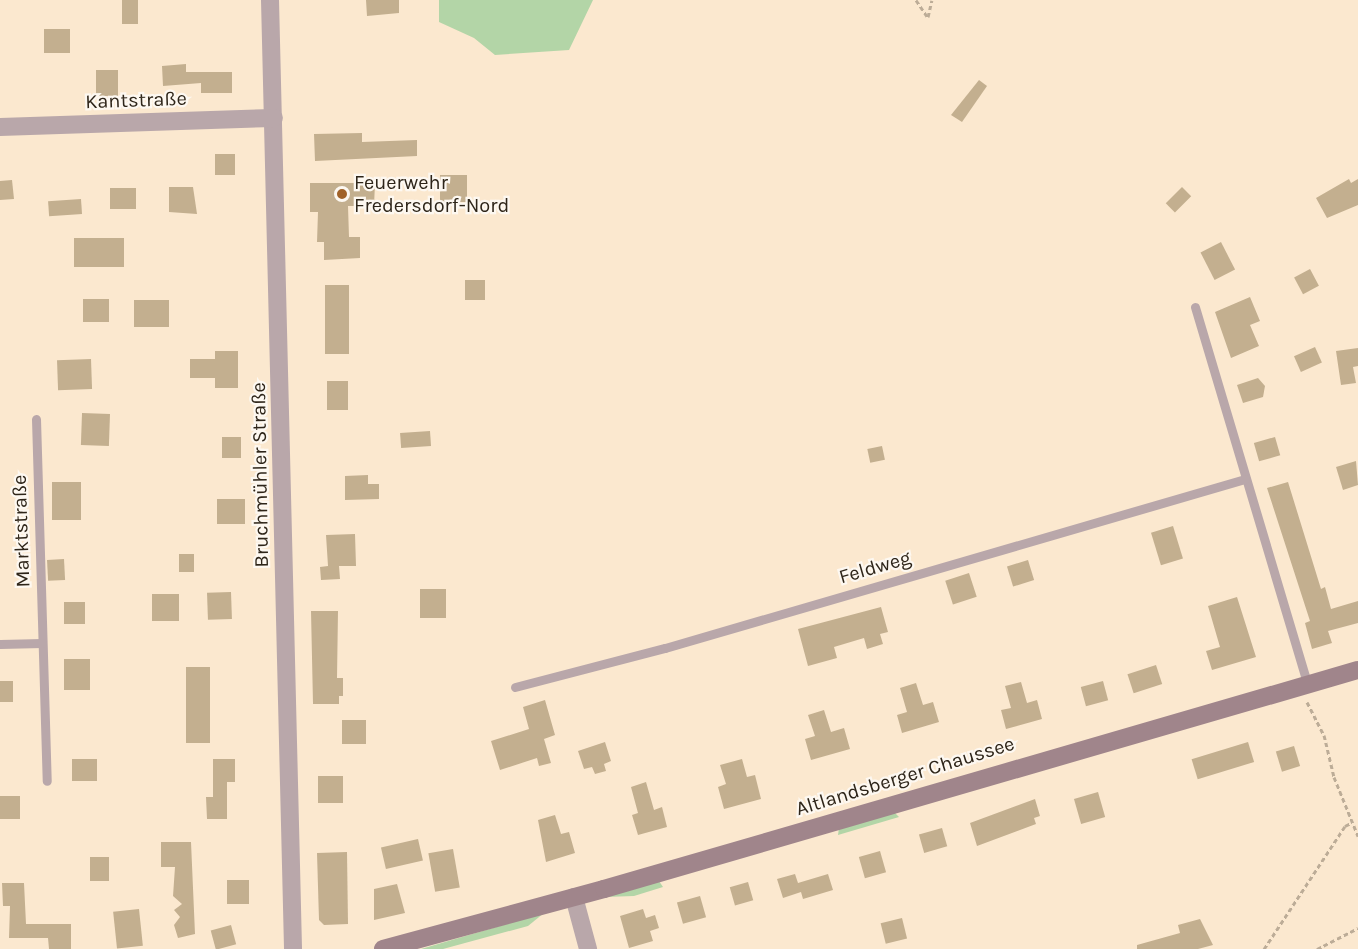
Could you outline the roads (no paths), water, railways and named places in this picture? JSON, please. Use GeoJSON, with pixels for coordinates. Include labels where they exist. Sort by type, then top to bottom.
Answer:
{"type":"FeatureCollection","features":[{"type":"Feature","properties":{"kind":"main road","name":"Altlandsberger Chaussee"},"geometry":{"type":"LineString","coordinates":[[383,949],[1307,694],[1358,670]]}},
{"type":"Feature","properties":{"kind":"street","name":"Bruchmühler Straße"},"geometry":{"type":"LineString","coordinates":[[270,0],[293,949]]}},
{"type":"Feature","properties":{"kind":"street","name":"Kantstraße"},"geometry":{"type":"LineString","coordinates":[[0,127],[274,118]]}},
{"type":"Feature","properties":{"kind":"street"},"geometry":{"type":"LineString","coordinates":[[574,897],[588,949]]}},
{"type":"Feature","properties":{"kind":"lane"},"geometry":{"type":"LineString","coordinates":[[1195,307],[1307,694]]}},
{"type":"Feature","properties":{"kind":"lane","name":"Marktstraße"},"geometry":{"type":"LineString","coordinates":[[36,419],[47,781]]}},
{"type":"Feature","properties":{"kind":"lane","name":"Feldweg"},"geometry":{"type":"LineString","coordinates":[[515,687],[665,648],[1245,479]]}},
{"type":"Feature","properties":{"kind":"lane"},"geometry":{"type":"LineString","coordinates":[[0,644],[42,643]]}},
{"type":"Feature","properties":{"kind":"place","name":"Feuerwehr Fredersdorf-Nord"},"geometry":{"type":"Point","coordinates":[342,194]}}]}
